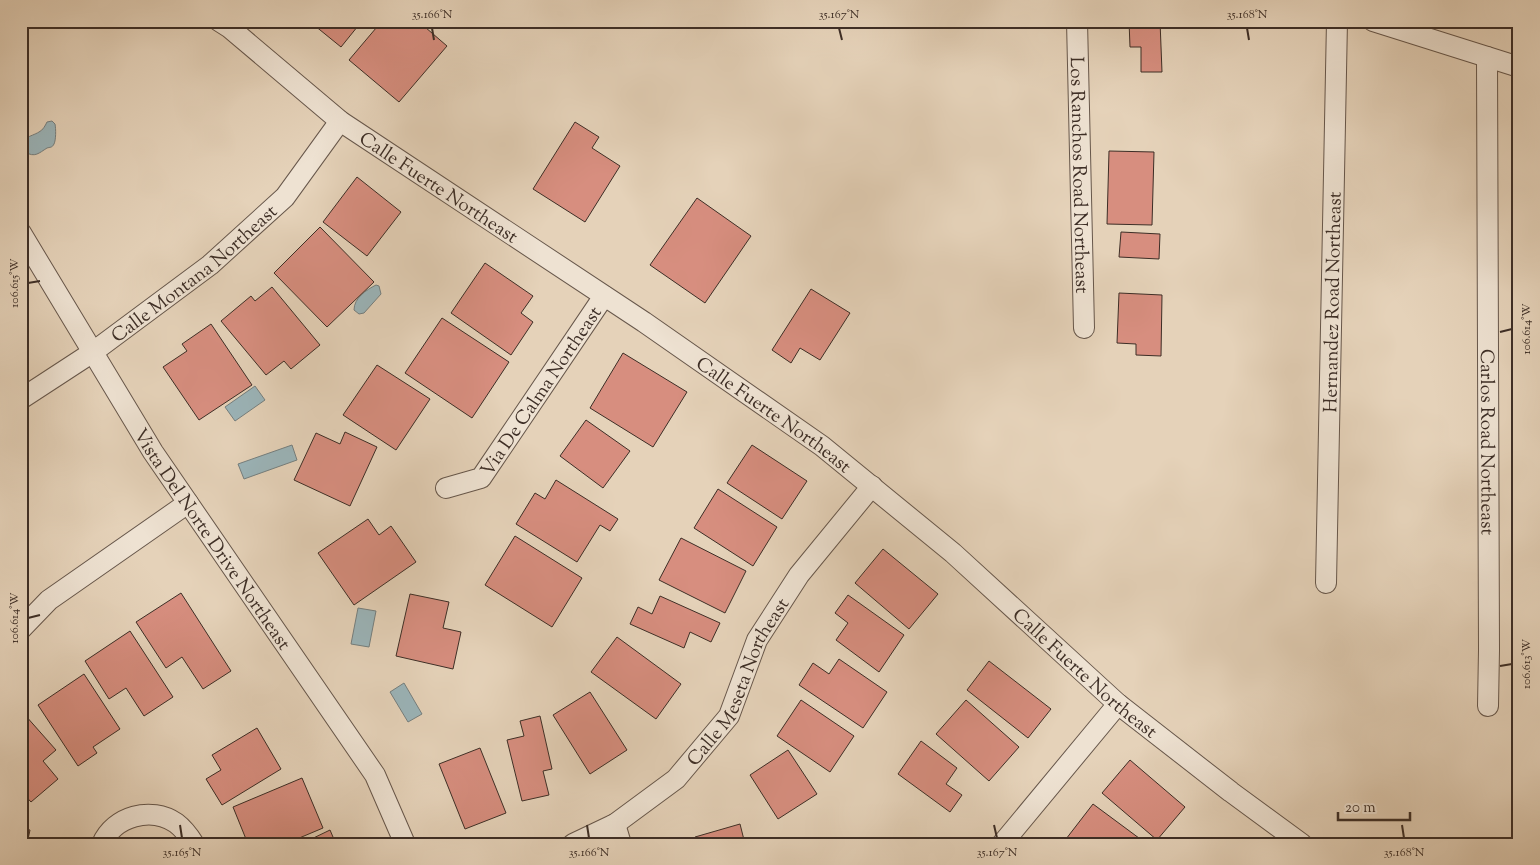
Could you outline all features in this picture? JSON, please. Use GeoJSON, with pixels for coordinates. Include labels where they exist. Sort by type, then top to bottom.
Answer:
{"type":"FeatureCollection","features":[{"type":"Feature","properties":{"kind":"street","name":"Calle Fuerte Northeast"},"geometry":{"type":"LineString","coordinates":[[219,21],[230,28],[340,121],[604,296],[822,446],[953,553],[1118,704],[1231,792],[1302,844]]}},
{"type":"Feature","properties":{"kind":"street","name":"Los Ranchos Road Northeast"},"geometry":{"type":"LineString","coordinates":[[1077,21],[1084,328]]}},
{"type":"Feature","properties":{"kind":"street","name":"Hernandez Road Northeast"},"geometry":{"type":"LineString","coordinates":[[1326,582],[1337,21]]}},
{"type":"Feature","properties":{"kind":"street"},"geometry":{"type":"LineString","coordinates":[[1373,21],[1519,67]]}},
{"type":"Feature","properties":{"kind":"street","name":"Carlos Road Northeast"},"geometry":{"type":"LineString","coordinates":[[1487,57],[1488,706]]}},
{"type":"Feature","properties":{"kind":"street","name":"Calle Montana Northeast"},"geometry":{"type":"LineString","coordinates":[[21,399],[93,352],[210,265],[285,197],[340,121]]}},
{"type":"Feature","properties":{"kind":"street","name":"Vista Del Norte Drive Northeast"},"geometry":{"type":"LineString","coordinates":[[21,233],[153,452],[375,775],[405,844]]}},
{"type":"Feature","properties":{"kind":"street","name":"Via De Calma Northeast"},"geometry":{"type":"LineString","coordinates":[[446,488],[481,478],[604,296]]}},
{"type":"Feature","properties":{"kind":"street","name":"Calle Meseta Northeast"},"geometry":{"type":"LineString","coordinates":[[573,844],[615,824],[676,779],[729,716],[757,640],[799,574],[872,486]]}},
{"type":"Feature","properties":{"kind":"street"},"geometry":{"type":"LineString","coordinates":[[21,628],[49,600],[188,503]]}},
{"type":"Feature","properties":{"kind":"street"},"geometry":{"type":"LineString","coordinates":[[1002,844],[1118,704]]}},
{"type":"Feature","properties":{"kind":"street"},"geometry":{"type":"LineString","coordinates":[[102,844],[104,838],[115,826],[129,818],[146,814],[161,816],[174,822],[186,832],[194,844]]}},
{"type":"Feature","properties":{"kind":"street"},"geometry":{"type":"LineString","coordinates":[[615,824],[621,844]]}},
{"type":"Feature","properties":{"kind":"water"},"geometry":{"type":"Polygon","coordinates":[[[52,121],[55,124],[56,131],[55,142],[52,146],[34,155],[25,152],[23,147],[24,140],[42,130],[47,122],[52,121]]]}},
{"type":"Feature","properties":{"kind":"water"},"geometry":{"type":"Polygon","coordinates":[[[376,285],[379,286],[381,294],[364,313],[359,314],[354,310],[358,298],[376,285]]]}},
{"type":"Feature","properties":{"kind":"water"},"geometry":{"type":"Polygon","coordinates":[[[255,386],[265,400],[235,421],[225,407],[255,386]]]}},
{"type":"Feature","properties":{"kind":"water"},"geometry":{"type":"Polygon","coordinates":[[[292,445],[297,460],[244,479],[238,464],[292,445]]]}},
{"type":"Feature","properties":{"kind":"water"},"geometry":{"type":"Polygon","coordinates":[[[358,608],[376,611],[369,647],[351,644],[358,608]]]}},
{"type":"Feature","properties":{"kind":"water"},"geometry":{"type":"Polygon","coordinates":[[[404,683],[422,714],[408,722],[390,692],[404,683]]]}},
{"type":"Feature","properties":{"kind":"building"},"geometry":{"type":"Polygon","coordinates":[[[309,21],[362,21],[341,47],[309,21]]]}},
{"type":"Feature","properties":{"kind":"building"},"geometry":{"type":"Polygon","coordinates":[[[382,21],[418,21],[447,46],[399,102],[349,60],[382,21]]]}},
{"type":"Feature","properties":{"kind":"building"},"geometry":{"type":"Polygon","coordinates":[[[1129,21],[1160,21],[1162,72],[1141,72],[1141,47],[1130,47],[1129,21]]]}},
{"type":"Feature","properties":{"kind":"building"},"geometry":{"type":"Polygon","coordinates":[[[575,122],[599,137],[592,148],[620,166],[585,222],[533,189],[575,122]]]}},
{"type":"Feature","properties":{"kind":"building"},"geometry":{"type":"Polygon","coordinates":[[[1109,151],[1154,152],[1152,225],[1107,224],[1109,151]]]}},
{"type":"Feature","properties":{"kind":"building"},"geometry":{"type":"Polygon","coordinates":[[[357,177],[401,212],[367,256],[323,222],[357,177]]]}},
{"type":"Feature","properties":{"kind":"building"},"geometry":{"type":"Polygon","coordinates":[[[697,198],[751,236],[705,303],[650,265],[697,198]]]}},
{"type":"Feature","properties":{"kind":"building"},"geometry":{"type":"Polygon","coordinates":[[[320,227],[374,282],[327,327],[274,273],[320,227]]]}},
{"type":"Feature","properties":{"kind":"building"},"geometry":{"type":"Polygon","coordinates":[[[1121,232],[1160,234],[1159,259],[1119,257],[1121,232]]]}},
{"type":"Feature","properties":{"kind":"building"},"geometry":{"type":"Polygon","coordinates":[[[485,263],[533,296],[521,313],[533,322],[511,355],[451,313],[485,263]]]}},
{"type":"Feature","properties":{"kind":"building"},"geometry":{"type":"Polygon","coordinates":[[[272,287],[320,345],[291,369],[284,361],[266,375],[221,321],[251,296],[255,301],[272,287]]]}},
{"type":"Feature","properties":{"kind":"building"},"geometry":{"type":"Polygon","coordinates":[[[811,289],[850,313],[820,360],[800,348],[791,363],[772,350],[811,289]]]}},
{"type":"Feature","properties":{"kind":"building"},"geometry":{"type":"Polygon","coordinates":[[[1119,293],[1162,295],[1161,356],[1136,355],[1136,344],[1117,343],[1119,293]]]}},
{"type":"Feature","properties":{"kind":"building"},"geometry":{"type":"Polygon","coordinates":[[[442,318],[509,362],[472,418],[405,373],[442,318]]]}},
{"type":"Feature","properties":{"kind":"building"},"geometry":{"type":"Polygon","coordinates":[[[21,323],[27,335],[21,338],[21,323]]]}},
{"type":"Feature","properties":{"kind":"building"},"geometry":{"type":"Polygon","coordinates":[[[211,324],[252,385],[199,420],[163,367],[187,351],[182,344],[211,324]]]}},
{"type":"Feature","properties":{"kind":"building"},"geometry":{"type":"Polygon","coordinates":[[[623,353],[687,392],[653,447],[590,408],[623,353]]]}},
{"type":"Feature","properties":{"kind":"building"},"geometry":{"type":"Polygon","coordinates":[[[377,365],[430,399],[396,450],[343,415],[377,365]]]}},
{"type":"Feature","properties":{"kind":"building"},"geometry":{"type":"Polygon","coordinates":[[[586,420],[630,451],[603,488],[560,456],[586,420]]]}},
{"type":"Feature","properties":{"kind":"building"},"geometry":{"type":"Polygon","coordinates":[[[345,432],[377,447],[350,506],[294,480],[316,433],[340,444],[345,432]]]}},
{"type":"Feature","properties":{"kind":"building"},"geometry":{"type":"Polygon","coordinates":[[[752,445],[807,481],[782,519],[727,483],[752,445]]]}},
{"type":"Feature","properties":{"kind":"building"},"geometry":{"type":"Polygon","coordinates":[[[556,480],[618,519],[610,531],[600,525],[577,562],[516,524],[535,493],[545,499],[556,480]]]}},
{"type":"Feature","properties":{"kind":"building"},"geometry":{"type":"Polygon","coordinates":[[[718,489],[777,527],[753,566],[694,528],[718,489]]]}},
{"type":"Feature","properties":{"kind":"building"},"geometry":{"type":"Polygon","coordinates":[[[368,519],[379,535],[391,526],[416,562],[354,605],[318,553],[368,519]]]}},
{"type":"Feature","properties":{"kind":"building"},"geometry":{"type":"Polygon","coordinates":[[[515,536],[582,578],[552,627],[485,585],[515,536]]]}},
{"type":"Feature","properties":{"kind":"building"},"geometry":{"type":"Polygon","coordinates":[[[681,538],[746,571],[725,613],[659,580],[681,538]]]}},
{"type":"Feature","properties":{"kind":"building"},"geometry":{"type":"Polygon","coordinates":[[[883,549],[938,594],[909,629],[855,583],[883,549]]]}},
{"type":"Feature","properties":{"kind":"building"},"geometry":{"type":"Polygon","coordinates":[[[181,593],[231,671],[203,689],[182,657],[166,668],[136,622],[181,593]]]}},
{"type":"Feature","properties":{"kind":"building"},"geometry":{"type":"Polygon","coordinates":[[[410,594],[449,602],[443,628],[461,632],[453,669],[396,656],[410,594]]]}},
{"type":"Feature","properties":{"kind":"building"},"geometry":{"type":"Polygon","coordinates":[[[848,595],[904,635],[879,672],[836,640],[848,623],[835,613],[848,595]]]}},
{"type":"Feature","properties":{"kind":"building"},"geometry":{"type":"Polygon","coordinates":[[[660,596],[720,623],[711,642],[690,632],[684,648],[630,624],[638,607],[652,614],[660,596]]]}},
{"type":"Feature","properties":{"kind":"building"},"geometry":{"type":"Polygon","coordinates":[[[130,631],[173,697],[144,716],[126,688],[109,699],[85,661],[130,631]]]}},
{"type":"Feature","properties":{"kind":"building"},"geometry":{"type":"Polygon","coordinates":[[[617,637],[681,684],[656,719],[591,672],[617,637]]]}},
{"type":"Feature","properties":{"kind":"building"},"geometry":{"type":"Polygon","coordinates":[[[839,659],[887,692],[863,728],[799,685],[813,663],[829,674],[839,659]]]}},
{"type":"Feature","properties":{"kind":"building"},"geometry":{"type":"Polygon","coordinates":[[[989,661],[1051,709],[1028,738],[967,690],[989,661]]]}},
{"type":"Feature","properties":{"kind":"building"},"geometry":{"type":"Polygon","coordinates":[[[84,674],[120,729],[93,747],[97,753],[78,766],[38,705],[84,674]]]}},
{"type":"Feature","properties":{"kind":"building"},"geometry":{"type":"Polygon","coordinates":[[[590,692],[627,750],[590,774],[553,715],[590,692]]]}},
{"type":"Feature","properties":{"kind":"building"},"geometry":{"type":"Polygon","coordinates":[[[801,700],[854,736],[830,772],[777,736],[801,700]]]}},
{"type":"Feature","properties":{"kind":"building"},"geometry":{"type":"Polygon","coordinates":[[[966,700],[1019,747],[989,781],[936,734],[966,700]]]}},
{"type":"Feature","properties":{"kind":"building"},"geometry":{"type":"Polygon","coordinates":[[[25,715],[56,750],[43,761],[58,779],[31,802],[21,791],[21,718],[25,715]]]}},
{"type":"Feature","properties":{"kind":"building"},"geometry":{"type":"Polygon","coordinates":[[[540,716],[552,769],[543,771],[549,795],[522,801],[507,740],[524,736],[520,721],[540,716]]]}},
{"type":"Feature","properties":{"kind":"building"},"geometry":{"type":"Polygon","coordinates":[[[257,728],[281,769],[222,805],[206,779],[221,770],[212,755],[257,728]]]}},
{"type":"Feature","properties":{"kind":"building"},"geometry":{"type":"Polygon","coordinates":[[[921,741],[957,768],[946,784],[962,795],[950,812],[898,774],[921,741]]]}},
{"type":"Feature","properties":{"kind":"building"},"geometry":{"type":"Polygon","coordinates":[[[480,748],[506,813],[465,829],[439,764],[480,748]]]}},
{"type":"Feature","properties":{"kind":"building"},"geometry":{"type":"Polygon","coordinates":[[[788,750],[817,794],[778,819],[750,775],[788,750]]]}},
{"type":"Feature","properties":{"kind":"building"},"geometry":{"type":"Polygon","coordinates":[[[1130,760],[1185,807],[1157,840],[1102,793],[1130,760]]]}},
{"type":"Feature","properties":{"kind":"building"},"geometry":{"type":"Polygon","coordinates":[[[302,778],[323,828],[285,844],[248,844],[233,807],[302,778]]]}},
{"type":"Feature","properties":{"kind":"building"},"geometry":{"type":"Polygon","coordinates":[[[1093,804],[1147,844],[1072,844],[1066,839],[1093,804]]]}},
{"type":"Feature","properties":{"kind":"building"},"geometry":{"type":"Polygon","coordinates":[[[740,824],[745,844],[697,844],[695,837],[740,824]]]}},
{"type":"Feature","properties":{"kind":"building"},"geometry":{"type":"Polygon","coordinates":[[[21,828],[30,830],[27,844],[21,844],[21,828]]]}},
{"type":"Feature","properties":{"kind":"building"},"geometry":{"type":"Polygon","coordinates":[[[330,830],[336,844],[301,844],[330,830]]]}}]}
